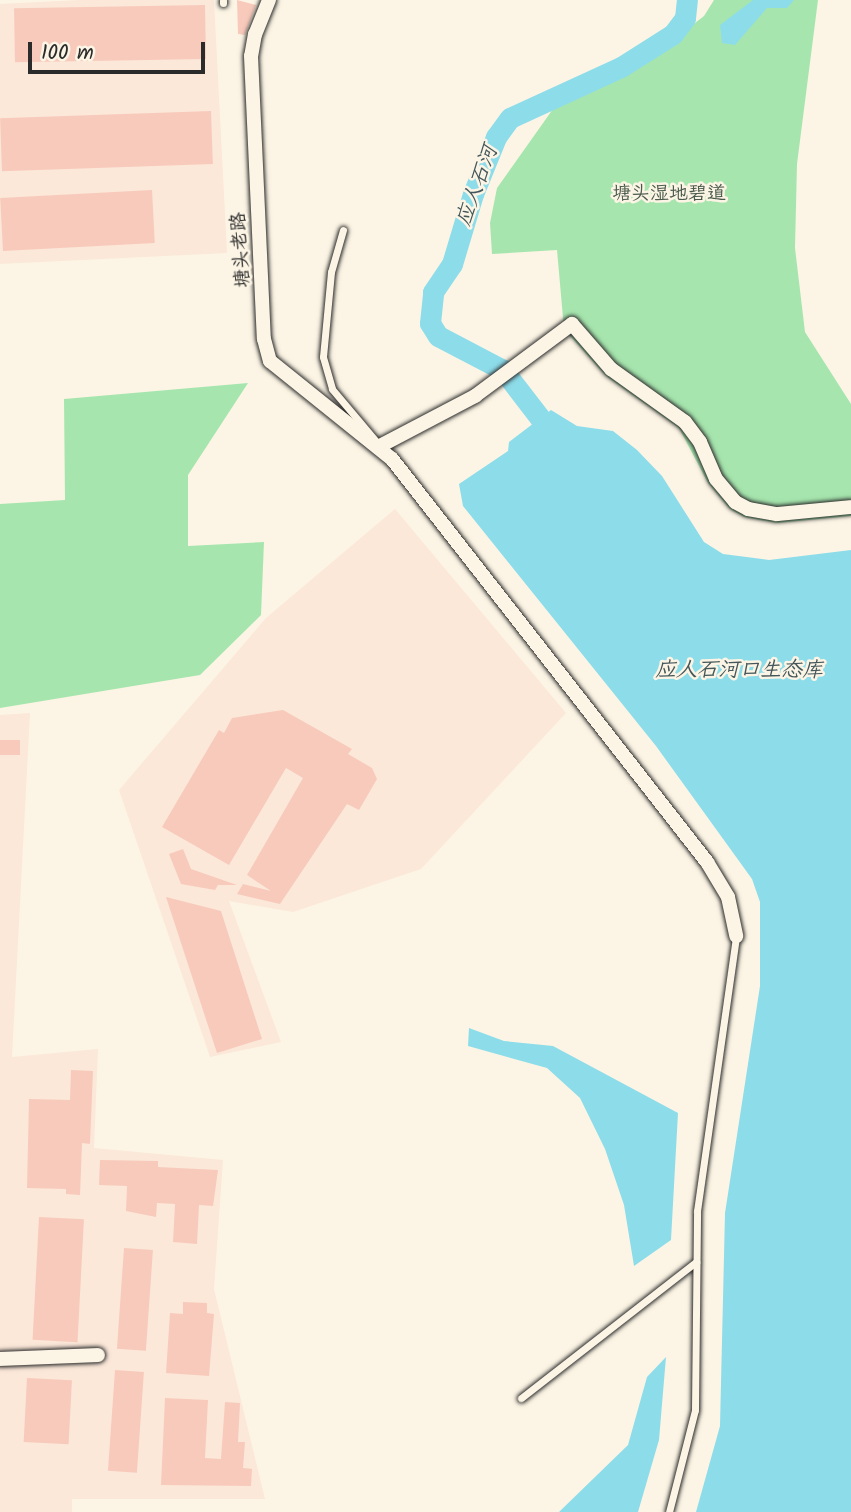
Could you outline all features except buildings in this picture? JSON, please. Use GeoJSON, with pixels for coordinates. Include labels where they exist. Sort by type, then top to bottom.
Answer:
{"type":"FeatureCollection","features":[{"type":"Feature","properties":{"kind":"street","name":"塘头老路"},"geometry":{"type":"LineString","coordinates":[[269,0],[255,34],[251,56],[265,351],[284,375],[378,447],[708,862],[728,897],[736,936]]}},
{"type":"Feature","properties":{"kind":"street"},"geometry":{"type":"LineString","coordinates":[[378,447],[475,396],[572,324],[611,369],[685,422],[700,442],[716,479],[735,502],[777,514],[851,507]]}},
{"type":"Feature","properties":{"kind":"street"},"geometry":{"type":"LineString","coordinates":[[0,1359],[99,1355]]}},
{"type":"Feature","properties":{"kind":"lane"},"geometry":{"type":"LineString","coordinates":[[343,230],[331,272],[325,370],[332,389],[364,423],[378,447]]}},
{"type":"Feature","properties":{"kind":"lane"},"geometry":{"type":"LineString","coordinates":[[669,1512],[695,1410],[697,1211],[736,936]]}},
{"type":"Feature","properties":{"kind":"lane"},"geometry":{"type":"LineString","coordinates":[[521,1398],[696,1262]]}},
{"type":"Feature","properties":{"kind":"shaded area"},"geometry":{"type":"Polygon","coordinates":[[[79,0],[214,0],[227,253],[0,264],[0,4],[79,0]]]}},
{"type":"Feature","properties":{"kind":"shaded area"},"geometry":{"type":"Polygon","coordinates":[[[395,509],[566,713],[421,869],[293,912],[229,901],[281,1042],[210,1057],[119,790],[266,618],[395,509]]]}},
{"type":"Feature","properties":{"kind":"shaded area"},"geometry":{"type":"Polygon","coordinates":[[[30,713],[12,1057],[98,1049],[94,1148],[223,1160],[214,1289],[265,1499],[72,1499],[72,1512],[0,1512],[0,715],[30,713]]]}},
{"type":"Feature","properties":{"kind":"green space","name":"塘头湿地碧道"},"geometry":{"type":"Polygon","coordinates":[[[714,0],[818,0],[797,164],[795,248],[805,332],[851,404],[851,516],[777,523],[744,517],[730,509],[708,483],[679,428],[606,376],[564,329],[557,250],[492,254],[490,223],[497,188],[553,109],[626,76],[704,16],[714,0]]]}},
{"type":"Feature","properties":{"kind":"green space"},"geometry":{"type":"Polygon","coordinates":[[[248,383],[188,475],[188,546],[264,542],[261,615],[200,675],[0,708],[0,504],[65,500],[64,399],[248,383]]]}},
{"type":"Feature","properties":{"kind":"water"},"geometry":{"type":"Polygon","coordinates":[[[753,0],[794,0],[787,8],[767,8],[735,45],[722,43],[720,25],[753,0]]]}},
{"type":"Feature","properties":{"kind":"water","name":"应人石河口生态库"},"geometry":{"type":"Polygon","coordinates":[[[551,410],[577,426],[613,431],[637,450],[662,476],[704,542],[723,554],[769,560],[851,550],[851,1512],[696,1512],[720,1426],[725,1213],[760,986],[760,902],[752,879],[656,746],[463,506],[459,484],[508,451],[509,442],[551,410]]]}},
{"type":"Feature","properties":{"kind":"water"},"geometry":{"type":"Polygon","coordinates":[[[469,1028],[504,1041],[553,1046],[678,1113],[671,1240],[634,1266],[624,1205],[605,1149],[580,1098],[547,1068],[468,1046],[469,1028]]]}},
{"type":"Feature","properties":{"kind":"water"},"geometry":{"type":"Polygon","coordinates":[[[666,1357],[659,1440],[638,1512],[559,1512],[628,1445],[647,1377],[666,1357]]]}},
{"type":"Feature","properties":{"kind":"waterway","name":"应人石河"},"geometry":{"type":"LineString","coordinates":[[540,418],[503,370],[438,336],[430,323],[433,292],[452,264],[473,194],[496,137],[510,118],[621,67],[673,34],[685,18],[687,0]]}}]}
